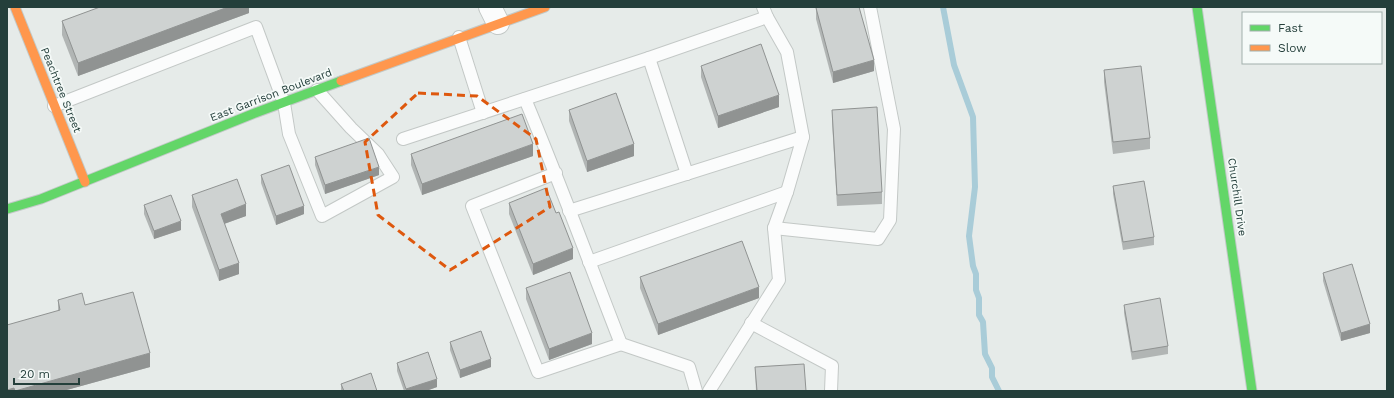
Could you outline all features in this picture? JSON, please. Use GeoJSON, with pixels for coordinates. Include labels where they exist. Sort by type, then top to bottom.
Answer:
{"type":"FeatureCollection","features":[{"type":"Feature","properties":{"kind":"main road","name":"Peachtree Street"},"geometry":{"type":"LineString","coordinates":[[15,7],[85,182]]}},
{"type":"Feature","properties":{"kind":"main road","name":"East Garrison Boulevard"},"geometry":{"type":"LineString","coordinates":[[7,209],[42,199],[317,90],[459,37],[494,15],[545,7]]}},
{"type":"Feature","properties":{"kind":"main road","name":"Churchill Drive"},"geometry":{"type":"LineString","coordinates":[[1197,7],[1252,391]]}},
{"type":"Feature","properties":{"kind":"lane"},"geometry":{"type":"LineString","coordinates":[[774,228],[878,239],[890,220],[894,129],[870,7]]}},
{"type":"Feature","properties":{"kind":"lane"},"geometry":{"type":"LineString","coordinates":[[403,139],[649,58],[765,12],[787,52],[803,137],[787,192],[774,228],[779,280],[709,391]]}},
{"type":"Feature","properties":{"kind":"lane"},"geometry":{"type":"LineString","coordinates":[[54,106],[256,27],[284,103],[288,134],[322,216],[393,177],[378,154],[351,128],[317,90]]}},
{"type":"Feature","properties":{"kind":"lane"},"geometry":{"type":"LineString","coordinates":[[459,37],[483,113]]}},
{"type":"Feature","properties":{"kind":"lane"},"geometry":{"type":"LineString","coordinates":[[649,58],[687,174]]}},
{"type":"Feature","properties":{"kind":"lane"},"geometry":{"type":"LineString","coordinates":[[525,99],[556,173],[569,211],[621,344]]}},
{"type":"Feature","properties":{"kind":"lane"},"geometry":{"type":"LineString","coordinates":[[569,211],[803,137]]}},
{"type":"Feature","properties":{"kind":"lane"},"geometry":{"type":"LineString","coordinates":[[556,173],[472,206],[538,372],[621,344],[689,367],[696,391]]}},
{"type":"Feature","properties":{"kind":"lane"},"geometry":{"type":"LineString","coordinates":[[589,262],[787,192]]}},
{"type":"Feature","properties":{"kind":"lane"},"geometry":{"type":"LineString","coordinates":[[751,323],[832,366],[831,391]]}},
{"type":"Feature","properties":{"kind":"highlighted area"},"geometry":{"type":"Polygon","coordinates":[[[418,93],[477,96],[536,139],[550,207],[450,270],[378,215],[365,142],[418,93]]]}},
{"type":"Feature","properties":{"kind":"building"},"geometry":{"type":"Polygon","coordinates":[[[100,7],[228,7],[78,63],[62,21],[100,7]]]}},
{"type":"Feature","properties":{"kind":"building"},"geometry":{"type":"Polygon","coordinates":[[[859,7],[874,60],[833,72],[816,8],[859,7]]]}},
{"type":"Feature","properties":{"kind":"building"},"geometry":{"type":"Polygon","coordinates":[[[761,44],[779,95],[718,116],[701,66],[761,44]]]}},
{"type":"Feature","properties":{"kind":"building"},"geometry":{"type":"Polygon","coordinates":[[[1141,66],[1150,138],[1113,142],[1104,70],[1141,66]]]}},
{"type":"Feature","properties":{"kind":"building"},"geometry":{"type":"Polygon","coordinates":[[[616,93],[634,144],[587,161],[569,110],[616,93]]]}},
{"type":"Feature","properties":{"kind":"building"},"geometry":{"type":"Polygon","coordinates":[[[877,107],[882,192],[837,195],[832,110],[877,107]]]}},
{"type":"Feature","properties":{"kind":"building"},"geometry":{"type":"Polygon","coordinates":[[[522,114],[533,144],[422,184],[411,154],[522,114]]]}},
{"type":"Feature","properties":{"kind":"building"},"geometry":{"type":"Polygon","coordinates":[[[369,138],[379,167],[325,185],[315,157],[369,138]]]}},
{"type":"Feature","properties":{"kind":"building"},"geometry":{"type":"Polygon","coordinates":[[[289,165],[304,206],[276,216],[261,175],[289,165]]]}},
{"type":"Feature","properties":{"kind":"building"},"geometry":{"type":"Polygon","coordinates":[[[237,179],[246,204],[221,214],[239,263],[219,270],[192,195],[237,179]]]}},
{"type":"Feature","properties":{"kind":"building"},"geometry":{"type":"Polygon","coordinates":[[[1144,181],[1154,237],[1123,242],[1113,186],[1144,181]]]}},
{"type":"Feature","properties":{"kind":"building"},"geometry":{"type":"Polygon","coordinates":[[[546,188],[556,213],[559,212],[573,248],[533,264],[509,203],[546,188]]]}},
{"type":"Feature","properties":{"kind":"building"},"geometry":{"type":"Polygon","coordinates":[[[171,195],[181,221],[154,231],[144,205],[171,195]]]}},
{"type":"Feature","properties":{"kind":"building"},"geometry":{"type":"Polygon","coordinates":[[[742,241],[759,287],[658,324],[640,277],[742,241]]]}},
{"type":"Feature","properties":{"kind":"building"},"geometry":{"type":"Polygon","coordinates":[[[1352,264],[1370,324],[1341,333],[1323,273],[1352,264]]]}},
{"type":"Feature","properties":{"kind":"building"},"geometry":{"type":"Polygon","coordinates":[[[570,272],[592,333],[549,349],[526,288],[570,272]]]}},
{"type":"Feature","properties":{"kind":"building"},"geometry":{"type":"Polygon","coordinates":[[[133,292],[150,353],[15,391],[14,388],[7,390],[7,325],[60,310],[58,300],[82,293],[85,305],[133,292]]]}},
{"type":"Feature","properties":{"kind":"building"},"geometry":{"type":"Polygon","coordinates":[[[1160,298],[1168,346],[1132,352],[1124,305],[1160,298]]]}},
{"type":"Feature","properties":{"kind":"building"},"geometry":{"type":"Polygon","coordinates":[[[481,331],[491,359],[460,370],[450,342],[481,331]]]}},
{"type":"Feature","properties":{"kind":"building"},"geometry":{"type":"Polygon","coordinates":[[[428,352],[437,379],[406,389],[397,363],[428,352]]]}},
{"type":"Feature","properties":{"kind":"building"},"geometry":{"type":"Polygon","coordinates":[[[804,364],[806,391],[757,391],[755,367],[804,364]]]}},
{"type":"Feature","properties":{"kind":"building"},"geometry":{"type":"Polygon","coordinates":[[[371,373],[377,391],[344,391],[341,384],[371,373]]]}},
{"type":"Feature","properties":{"kind":"waterway"},"geometry":{"type":"LineString","coordinates":[[943,7],[954,65],[973,117],[975,187],[969,236],[973,266],[976,274],[976,290],[979,298],[979,315],[983,322],[985,354],[992,368],[992,377],[999,391]]}},
{"type":"Feature","properties":{"kind":"traffic: fast"},"geometry":{"type":"LineString","coordinates":[[1197,7],[1252,391]]}},
{"type":"Feature","properties":{"kind":"traffic: fast"},"geometry":{"type":"LineString","coordinates":[[7,209],[41,199],[255,113],[341,81]]}},
{"type":"Feature","properties":{"kind":"traffic: slow"},"geometry":{"type":"LineString","coordinates":[[15,7],[85,182]]}},
{"type":"Feature","properties":{"kind":"traffic: slow"},"geometry":{"type":"LineString","coordinates":[[341,81],[545,7]]}}]}
